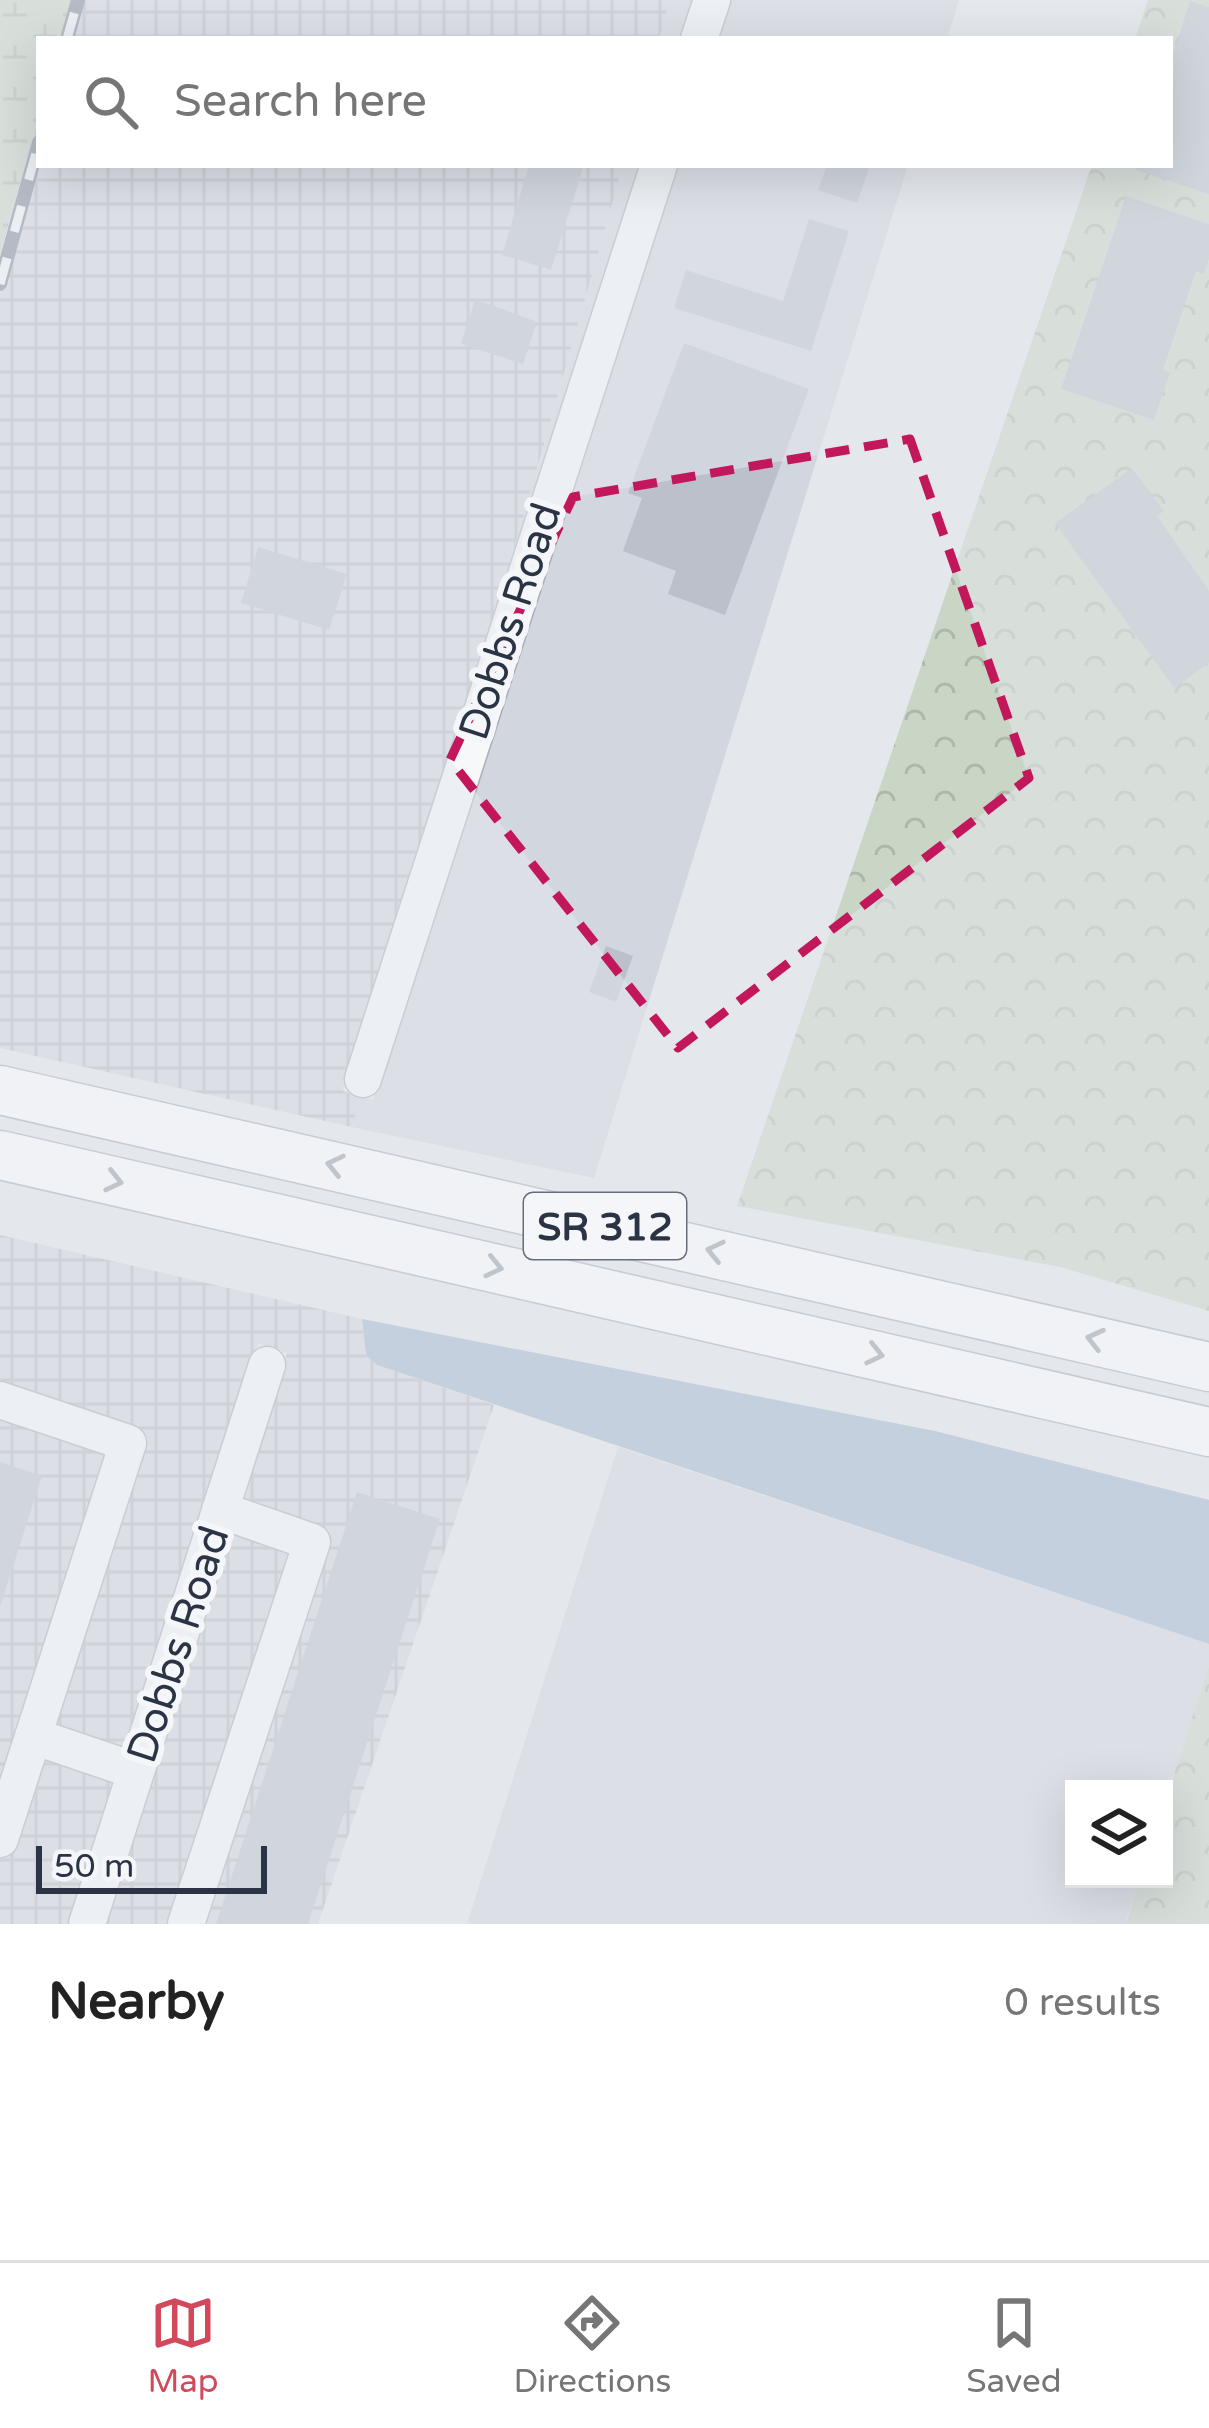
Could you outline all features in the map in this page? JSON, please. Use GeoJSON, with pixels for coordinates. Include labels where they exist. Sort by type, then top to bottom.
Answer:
{"type":"FeatureCollection","features":[{"type":"Feature","properties":{"kind":"main road","name":"SR 312"},"geometry":{"type":"LineString","coordinates":[[0,1090],[1209,1366]]}},
{"type":"Feature","properties":{"kind":"main road","name":"SR 312"},"geometry":{"type":"LineString","coordinates":[[0,1155],[1209,1432]]}},
{"type":"Feature","properties":{"kind":"main road"},"geometry":{"type":"LineString","coordinates":[[1156,1419],[1186,1401],[1209,1407]]}},
{"type":"Feature","properties":{"kind":"street"},"geometry":{"type":"LineString","coordinates":[[700,36],[712,0]]}},
{"type":"Feature","properties":{"kind":"street","name":"Dobbs Road"},"geometry":{"type":"LineString","coordinates":[[363,1079],[658,168]]}},
{"type":"Feature","properties":{"kind":"street","name":"Dobbs Road"},"geometry":{"type":"LineString","coordinates":[[87,1924],[267,1365]]}},
{"type":"Feature","properties":{"kind":"street"},"geometry":{"type":"LineString","coordinates":[[0,1400],[128,1443],[0,1839]]}},
{"type":"Feature","properties":{"kind":"street"},"geometry":{"type":"LineString","coordinates":[[186,1924],[312,1542],[220,1510]]}},
{"type":"Feature","properties":{"kind":"street"},"geometry":{"type":"LineString","coordinates":[[33,1736],[136,1771]]}},
{"type":"Feature","properties":{"kind":"highlighted area"},"geometry":{"type":"Polygon","coordinates":[[[910,439],[1029,778],[678,1048],[450,760],[573,497],[910,439]]]}},
{"type":"Feature","properties":{"kind":"shaded area"},"geometry":{"type":"Polygon","coordinates":[[[71,0],[670,0],[660,36],[62,36],[71,0]]]}},
{"type":"Feature","properties":{"kind":"shaded area"},"geometry":{"type":"Polygon","coordinates":[[[670,0],[695,0],[684,36],[660,36],[670,0]]]}},
{"type":"Feature","properties":{"kind":"shaded area"},"geometry":{"type":"Polygon","coordinates":[[[728,0],[959,0],[948,36],[717,36],[728,0]]]}},
{"type":"Feature","properties":{"kind":"shaded area"},"geometry":{"type":"Polygon","coordinates":[[[36,127],[36,168],[622,168],[513,553],[343,1091],[360,1097],[352,1127],[0,1048],[0,256],[36,127]]]}},
{"type":"Feature","properties":{"kind":"shaded area"},"geometry":{"type":"Polygon","coordinates":[[[622,168],[642,168],[513,553],[622,168]]]}},
{"type":"Feature","properties":{"kind":"shaded area"},"geometry":{"type":"Polygon","coordinates":[[[675,168],[907,168],[594,1178],[352,1127],[360,1097],[373,1100],[675,168]]]}},
{"type":"Feature","properties":{"kind":"shaded area"},"geometry":{"type":"Polygon","coordinates":[[[0,1235],[362,1319],[366,1355],[377,1365],[494,1405],[318,1924],[104,1924],[287,1353],[258,1343],[71,1924],[0,1924],[0,1235]]]}},
{"type":"Feature","properties":{"kind":"shaded area"},"geometry":{"type":"Polygon","coordinates":[[[618,1447],[1209,1644],[1209,1665],[1172,1780],[1065,1780],[1065,1888],[1137,1888],[1125,1924],[467,1924],[618,1447]]]}},
{"type":"Feature","properties":{"kind":"green space"},"geometry":{"type":"Polygon","coordinates":[[[0,0],[71,0],[61,36],[36,36],[36,127],[0,254],[0,0]]]}},
{"type":"Feature","properties":{"kind":"green space"},"geometry":{"type":"Polygon","coordinates":[[[1148,0],[1209,0],[1209,1311],[1060,1267],[737,1206],[1091,168],[1173,168],[1173,36],[1136,36],[1148,0]]]}},
{"type":"Feature","properties":{"kind":"green space"},"geometry":{"type":"Polygon","coordinates":[[[1209,1665],[1209,1924],[1126,1924],[1137,1888],[1173,1888],[1172,1780],[1209,1665]]]}},
{"type":"Feature","properties":{"kind":"water"},"geometry":{"type":"Polygon","coordinates":[[[362,1319],[935,1431],[1209,1500],[1209,1644],[377,1365],[366,1355],[362,1319]]]}},
{"type":"Feature","properties":{"kind":"building"},"geometry":{"type":"Polygon","coordinates":[[[1190,1],[1209,7],[1209,194],[1136,170],[1173,168],[1173,55],[1190,1]]]}},
{"type":"Feature","properties":{"kind":"building"},"geometry":{"type":"Polygon","coordinates":[[[528,168],[583,168],[551,270],[502,255],[528,168]]]}},
{"type":"Feature","properties":{"kind":"building"},"geometry":{"type":"Polygon","coordinates":[[[826,168],[869,168],[857,203],[818,190],[826,168]]]}},
{"type":"Feature","properties":{"kind":"building"},"geometry":{"type":"Polygon","coordinates":[[[1126,196],[1209,224],[1209,258],[1204,274],[1196,271],[1163,370],[1170,373],[1154,420],[1061,389],[1126,196]]]}},
{"type":"Feature","properties":{"kind":"building"},"geometry":{"type":"Polygon","coordinates":[[[809,219],[849,231],[811,351],[674,308],[686,270],[783,301],[809,219]]]}},
{"type":"Feature","properties":{"kind":"building"},"geometry":{"type":"Polygon","coordinates":[[[475,299],[537,322],[523,364],[461,344],[475,299]]]}},
{"type":"Feature","properties":{"kind":"building"},"geometry":{"type":"Polygon","coordinates":[[[684,343],[809,389],[725,615],[668,594],[676,571],[623,551],[642,498],[628,493],[684,343]]]}},
{"type":"Feature","properties":{"kind":"building"},"geometry":{"type":"Polygon","coordinates":[[[1132,468],[1164,511],[1157,516],[1209,591],[1209,663],[1174,688],[1055,523],[1132,468]]]}},
{"type":"Feature","properties":{"kind":"building"},"geometry":{"type":"Polygon","coordinates":[[[258,547],[347,574],[329,630],[241,603],[258,547]]]}},
{"type":"Feature","properties":{"kind":"building"},"geometry":{"type":"Polygon","coordinates":[[[606,946],[633,956],[616,1002],[589,992],[606,946]]]}},
{"type":"Feature","properties":{"kind":"building"},"geometry":{"type":"Polygon","coordinates":[[[0,1462],[42,1476],[1,1604],[0,1604],[0,1462]]]}},
{"type":"Feature","properties":{"kind":"building"},"geometry":{"type":"Polygon","coordinates":[[[357,1492],[440,1519],[308,1924],[216,1924],[357,1492]]]}},
{"type":"Feature","properties":{"kind":"railway"},"geometry":{"type":"LineString","coordinates":[[68,36],[78,0]]}},
{"type":"Feature","properties":{"kind":"railway"},"geometry":{"type":"LineString","coordinates":[[0,284],[36,153]]}}]}
